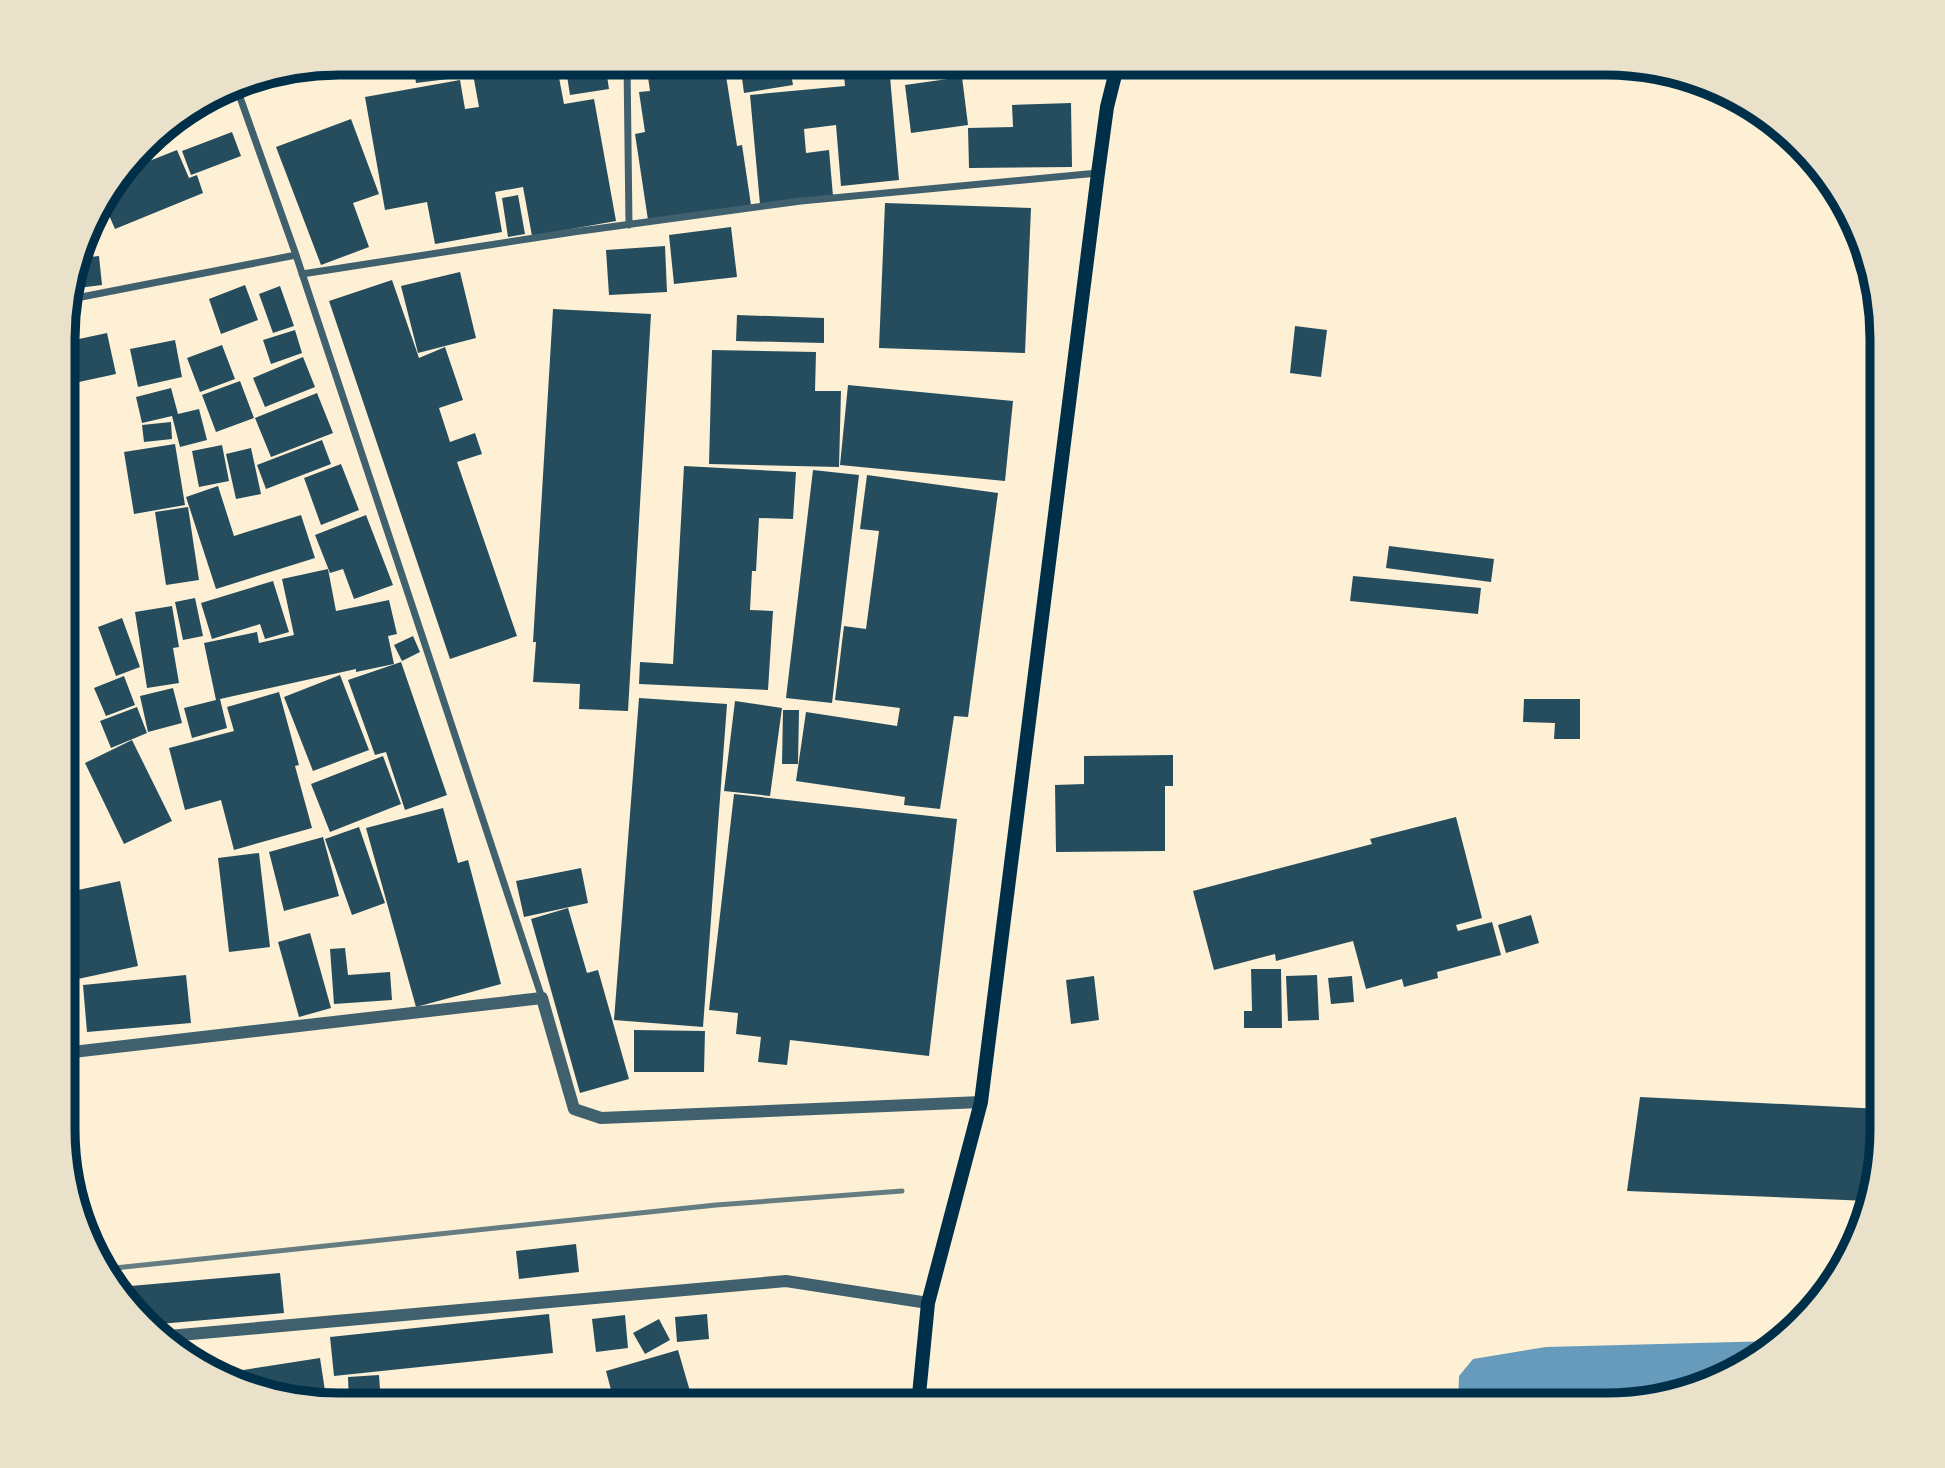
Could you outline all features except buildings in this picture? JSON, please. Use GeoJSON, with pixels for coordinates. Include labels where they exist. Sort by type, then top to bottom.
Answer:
{"type":"FeatureCollection","features":[{"type":"Feature","properties":{"kind":"main road"},"geometry":{"type":"LineString","coordinates":[[919,1393],[928,1303],[981,1102],[1098,173],[1107,107],[1115,75]]}},
{"type":"Feature","properties":{"kind":"street"},"geometry":{"type":"LineString","coordinates":[[627,75],[629,225]]}},
{"type":"Feature","properties":{"kind":"street"},"geometry":{"type":"LineString","coordinates":[[239,95],[296,256],[542,998],[574,1109],[601,1118],[981,1102]]}},
{"type":"Feature","properties":{"kind":"street"},"geometry":{"type":"LineString","coordinates":[[302,274],[801,201],[1098,173]]}},
{"type":"Feature","properties":{"kind":"street"},"geometry":{"type":"LineString","coordinates":[[79,298],[296,256]]}},
{"type":"Feature","properties":{"kind":"street"},"geometry":{"type":"LineString","coordinates":[[75,1053],[542,998]]}},
{"type":"Feature","properties":{"kind":"street"},"geometry":{"type":"LineString","coordinates":[[175,1335],[786,1281],[928,1303]]}},
{"type":"Feature","properties":{"kind":"water"},"geometry":{"type":"Polygon","coordinates":[[[1762,1341],[1723,1366],[1658,1388],[1606,1393],[1458,1393],[1459,1376],[1473,1359],[1546,1347],[1762,1341]]]}},
{"type":"Feature","properties":{"kind":"railway"},"geometry":{"type":"LineString","coordinates":[[115,1268],[716,1205],[902,1191]]}}]}
